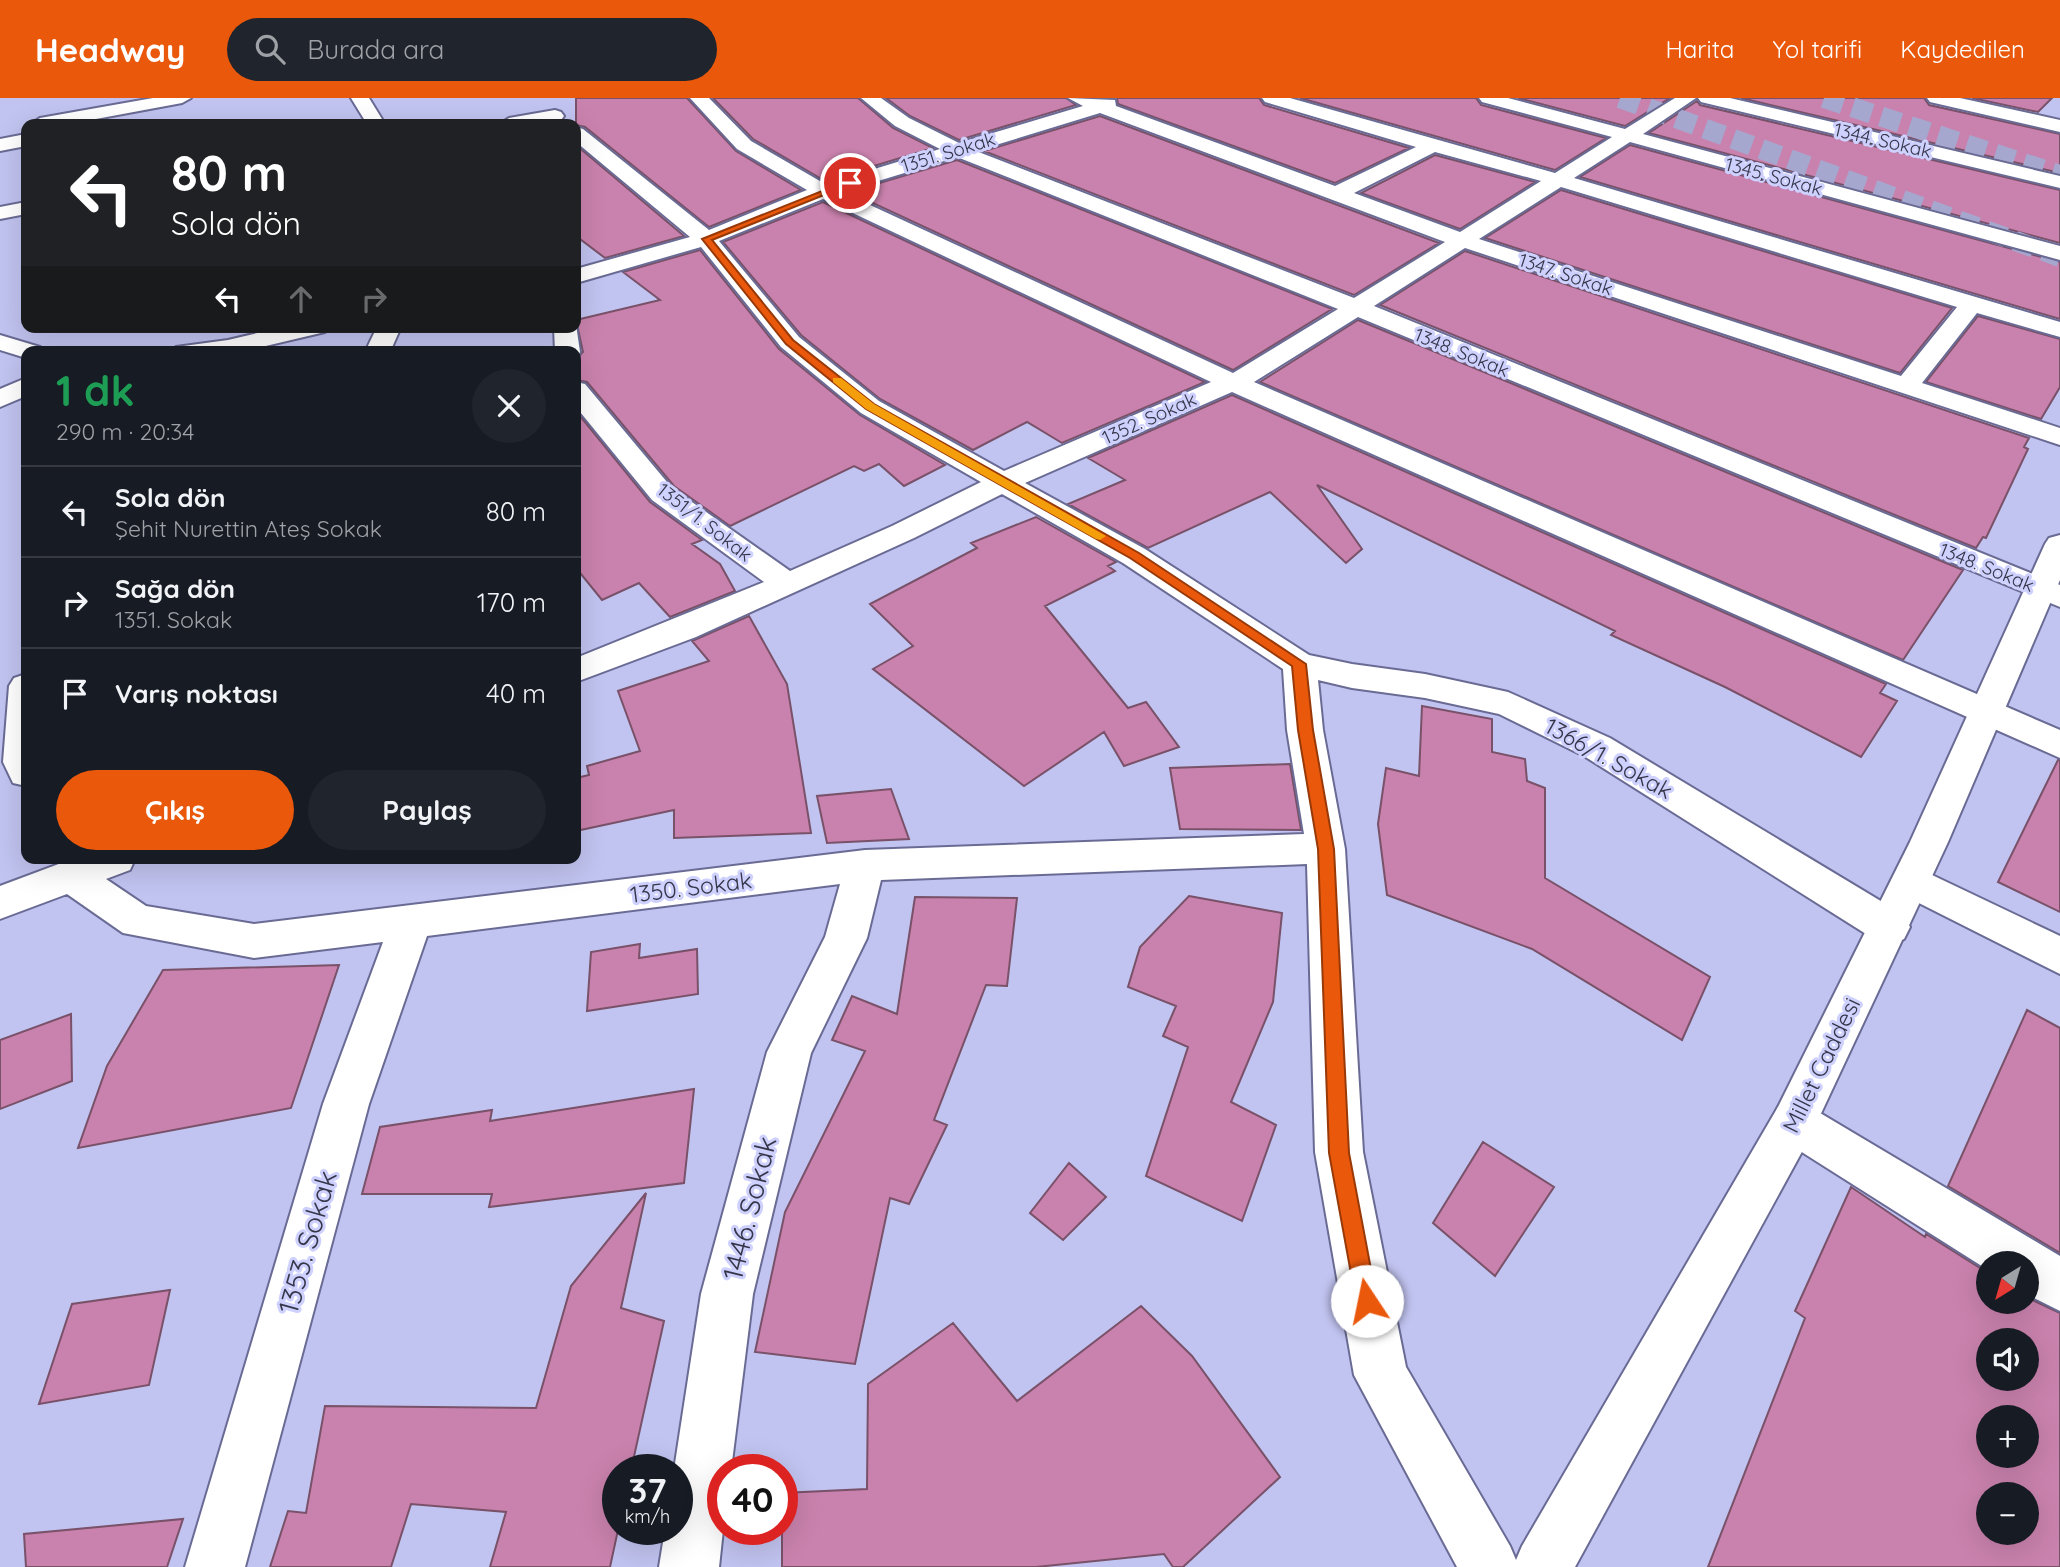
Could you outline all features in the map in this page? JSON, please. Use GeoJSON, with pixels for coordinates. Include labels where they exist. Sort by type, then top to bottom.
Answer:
{"type":"FeatureCollection","features":[{"type":"Feature","properties":{"kind":"street"},"geometry":{"type":"LineString","coordinates":[[67,119],[182,98]]}},
{"type":"Feature","properties":{"kind":"street"},"geometry":{"type":"LineString","coordinates":[[122,119],[205,98]]}},
{"type":"Feature","properties":{"kind":"street"},"geometry":{"type":"LineString","coordinates":[[360,98],[373,119]]}},
{"type":"Feature","properties":{"kind":"street"},"geometry":{"type":"LineString","coordinates":[[536,98],[559,119]]}},
{"type":"Feature","properties":{"kind":"street"},"geometry":{"type":"LineString","coordinates":[[699,98],[744,145],[823,191],[1233,382],[1987,711],[2060,746]]}},
{"type":"Feature","properties":{"kind":"street","name":"1348. Sokak"},"geometry":{"type":"LineString","coordinates":[[870,98],[902,122],[955,149],[1355,307],[2050,593]]}},
{"type":"Feature","properties":{"kind":"street","name":"1347. Sokak"},"geometry":{"type":"LineString","coordinates":[[1077,98],[1461,240],[2060,438]]}},
{"type":"Feature","properties":{"kind":"street","name":"1351. Sokak"},"geometry":{"type":"LineString","coordinates":[[581,275],[706,239],[823,191],[955,149],[1099,108],[1124,98]]}},
{"type":"Feature","properties":{"kind":"street"},"geometry":{"type":"LineString","coordinates":[[1271,98],[1556,179],[2060,330]]}},
{"type":"Feature","properties":{"kind":"street","name":"1345. Sokak"},"geometry":{"type":"LineString","coordinates":[[1488,98],[2060,254]]}},
{"type":"Feature","properties":{"kind":"street","name":"1352. Sokak"},"geometry":{"type":"LineString","coordinates":[[581,669],[684,629],[787,584],[903,532],[1003,482],[1251,374],[1687,98]]}},
{"type":"Feature","properties":{"kind":"street","name":"1344. Sokak"},"geometry":{"type":"LineString","coordinates":[[1707,98],[2060,182]]}},
{"type":"Feature","properties":{"kind":"street"},"geometry":{"type":"LineString","coordinates":[[1936,98],[2060,126]]}},
{"type":"Feature","properties":{"kind":"street"},"geometry":{"type":"LineString","coordinates":[[0,130],[21,127]]}},
{"type":"Feature","properties":{"kind":"street"},"geometry":{"type":"LineString","coordinates":[[581,137],[706,239],[790,342],[870,407],[1135,556],[1299,664],[1305,730],[1326,849],[1339,1153],[1381,1375],[1489,1567]]}},
{"type":"Feature","properties":{"kind":"street"},"geometry":{"type":"LineString","coordinates":[[0,145],[21,141]]}},
{"type":"Feature","properties":{"kind":"street"},"geometry":{"type":"LineString","coordinates":[[1336,194],[1433,146]]}},
{"type":"Feature","properties":{"kind":"street"},"geometry":{"type":"LineString","coordinates":[[0,214],[21,209]]}},
{"type":"Feature","properties":{"kind":"street"},"geometry":{"type":"LineString","coordinates":[[1906,387],[1972,304]]}},
{"type":"Feature","properties":{"kind":"street"},"geometry":{"type":"LineString","coordinates":[[223,342],[279,333]]}},
{"type":"Feature","properties":{"kind":"street"},"geometry":{"type":"LineString","coordinates":[[0,342],[21,349]]}},
{"type":"Feature","properties":{"kind":"street"},"geometry":{"type":"LineString","coordinates":[[0,381],[21,376]]}},
{"type":"Feature","properties":{"kind":"street"},"geometry":{"type":"LineString","coordinates":[[0,399],[21,388]]}},
{"type":"Feature","properties":{"kind":"street","name":"1351/1. Sokak"},"geometry":{"type":"LineString","coordinates":[[581,396],[662,494],[787,584]]}},
{"type":"Feature","properties":{"kind":"street","name":"Millet Caddesi"},"geometry":{"type":"LineString","coordinates":[[1543,1567],[1599,1472],[1794,1122],[1911,881],[1987,711],[2050,593],[2060,544]]}},
{"type":"Feature","properties":{"kind":"street","name":"1366/1. Sokak"},"geometry":{"type":"LineString","coordinates":[[1299,664],[1352,676],[1425,685],[1508,704],[1597,747],[1889,927]]}},
{"type":"Feature","properties":{"kind":"street","name":"1350. Sokak"},"geometry":{"type":"LineString","coordinates":[[68,868],[138,921],[254,941],[865,865],[1203,851],[1326,849]]}},
{"type":"Feature","properties":{"kind":"street"},"geometry":{"type":"LineString","coordinates":[[0,903],[68,868],[89,864]]}},
{"type":"Feature","properties":{"kind":"street","name":"1446. Sokak"},"geometry":{"type":"LineString","coordinates":[[689,1567],[727,1294],[789,1052],[846,938],[865,865]]}},
{"type":"Feature","properties":{"kind":"street"},"geometry":{"type":"LineString","coordinates":[[1911,881],[2060,956]]}},
{"type":"Feature","properties":{"kind":"street","name":"1353. Sokak"},"geometry":{"type":"LineString","coordinates":[[215,1567],[346,1104],[411,922]]}},
{"type":"Feature","properties":{"kind":"street"},"geometry":{"type":"LineString","coordinates":[[1794,1122],[2004,1251]]}},
{"type":"Feature","properties":{"kind":"street"},"geometry":{"type":"LineString","coordinates":[[2039,1272],[2060,1285]]}},
{"type":"Feature","properties":{"kind":"building"},"geometry":{"type":"Polygon","coordinates":[[[576,98],[687,98],[736,151],[801,190],[709,227],[581,126],[581,119],[576,119],[576,98]]]}},
{"type":"Feature","properties":{"kind":"building"},"geometry":{"type":"Polygon","coordinates":[[[713,98],[858,98],[893,128],[933,148],[825,181],[753,139],[713,98]]]}},
{"type":"Feature","properties":{"kind":"building"},"geometry":{"type":"Polygon","coordinates":[[[886,98],[1066,98],[1076,105],[959,140],[910,116],[886,98]]]}},
{"type":"Feature","properties":{"kind":"building"},"geometry":{"type":"Polygon","coordinates":[[[1117,98],[1259,98],[1264,105],[1409,148],[1335,183],[1118,104],[1117,98]]]}},
{"type":"Feature","properties":{"kind":"building"},"geometry":{"type":"Polygon","coordinates":[[[1300,98],[1476,98],[1481,105],[1606,138],[1555,170],[1300,98]]]}},
{"type":"Feature","properties":{"kind":"building"},"geometry":{"type":"Polygon","coordinates":[[[1518,98],[1670,98],[1625,126],[1518,98]]]}},
{"type":"Feature","properties":{"kind":"building"},"geometry":{"type":"Polygon","coordinates":[[[1741,98],[1924,98],[1929,105],[2060,134],[2060,173],[1741,98]]]}},
{"type":"Feature","properties":{"kind":"building"},"geometry":{"type":"Polygon","coordinates":[[[1972,98],[2052,98],[2038,112],[1972,98]]]}},
{"type":"Feature","properties":{"kind":"building"},"geometry":{"type":"Polygon","coordinates":[[[1697,101],[1700,105],[2060,190],[2060,243],[1649,133],[1697,101]]]}},
{"type":"Feature","properties":{"kind":"building"},"geometry":{"type":"Polygon","coordinates":[[[1100,116],[1439,243],[1354,295],[984,151],[1100,116]]]}},
{"type":"Feature","properties":{"kind":"building"},"geometry":{"type":"Polygon","coordinates":[[[1630,145],[2060,262],[2060,319],[1580,177],[1630,145]]]}},
{"type":"Feature","properties":{"kind":"building"},"geometry":{"type":"Polygon","coordinates":[[[581,149],[684,236],[605,258],[581,240],[581,149]]]}},
{"type":"Feature","properties":{"kind":"building"},"geometry":{"type":"Polygon","coordinates":[[[1435,155],[1535,182],[1460,229],[1361,193],[1435,155]]]}},
{"type":"Feature","properties":{"kind":"building"},"geometry":{"type":"Polygon","coordinates":[[[957,160],[1332,309],[1233,370],[849,192],[957,160]]]}},
{"type":"Feature","properties":{"kind":"building"},"geometry":{"type":"Polygon","coordinates":[[[1561,190],[1952,308],[1900,373],[1485,238],[1561,190]]]}},
{"type":"Feature","properties":{"kind":"building"},"geometry":{"type":"Polygon","coordinates":[[[823,202],[1205,382],[1062,443],[1027,422],[973,450],[880,399],[801,335],[723,242],[823,202]]]}},
{"type":"Feature","properties":{"kind":"building"},"geometry":{"type":"Polygon","coordinates":[[[700,250],[779,349],[860,415],[945,465],[904,486],[879,464],[864,471],[854,466],[730,526],[674,486],[587,382],[581,381],[583,352],[579,333],[581,333],[581,319],[660,300],[623,272],[700,250]]]}},
{"type":"Feature","properties":{"kind":"building"},"geometry":{"type":"Polygon","coordinates":[[[1465,251],[2029,438],[2024,447],[2028,449],[1986,538],[1983,537],[1976,548],[1380,305],[1465,251]]]}},
{"type":"Feature","properties":{"kind":"building"},"geometry":{"type":"Polygon","coordinates":[[[1978,316],[2060,339],[2060,387],[2041,419],[1926,382],[1978,316]]]}},
{"type":"Feature","properties":{"kind":"building"},"geometry":{"type":"Polygon","coordinates":[[[1358,320],[1963,570],[1903,660],[1260,382],[1358,320]]]}},
{"type":"Feature","properties":{"kind":"building"},"geometry":{"type":"Polygon","coordinates":[[[1232,395],[1886,684],[1880,693],[1897,701],[1861,757],[1725,687],[1611,635],[1615,631],[1317,485],[1362,549],[1346,563],[1270,492],[1148,548],[1068,504],[1125,480],[1088,458],[1232,395]]]}},
{"type":"Feature","properties":{"kind":"building"},"geometry":{"type":"Polygon","coordinates":[[[581,417],[650,502],[702,540],[692,544],[720,564],[735,591],[670,617],[639,583],[602,600],[581,574],[581,417]]]}},
{"type":"Feature","properties":{"kind":"building"},"geometry":{"type":"Polygon","coordinates":[[[1036,517],[1116,562],[1108,566],[1115,571],[1045,606],[1128,708],[1146,702],[1179,747],[1124,766],[1104,732],[1024,786],[873,669],[913,646],[870,604],[977,548],[971,543],[1036,517]]]}},
{"type":"Feature","properties":{"kind":"building"},"geometry":{"type":"Polygon","coordinates":[[[749,616],[787,684],[811,833],[674,838],[674,810],[581,830],[581,777],[589,775],[587,766],[640,751],[618,691],[709,661],[692,641],[749,616]]]}},
{"type":"Feature","properties":{"kind":"building"},"geometry":{"type":"Polygon","coordinates":[[[1422,706],[1492,719],[1492,752],[1525,759],[1527,781],[1545,788],[1545,878],[1710,977],[1682,1040],[1532,949],[1387,895],[1378,824],[1386,768],[1419,776],[1422,706]]]}},
{"type":"Feature","properties":{"kind":"building"},"geometry":{"type":"Polygon","coordinates":[[[2060,760],[2060,912],[1998,882],[2060,760]]]}},
{"type":"Feature","properties":{"kind":"building"},"geometry":{"type":"Polygon","coordinates":[[[1290,764],[1301,830],[1180,829],[1170,768],[1290,764]]]}},
{"type":"Feature","properties":{"kind":"building"},"geometry":{"type":"Polygon","coordinates":[[[891,789],[909,839],[827,843],[817,796],[891,789]]]}},
{"type":"Feature","properties":{"kind":"building"},"geometry":{"type":"Polygon","coordinates":[[[1189,896],[1282,913],[1273,1002],[1231,1102],[1276,1125],[1242,1221],[1146,1176],[1188,1047],[1163,1036],[1176,1006],[1128,987],[1140,947],[1189,896]]]}},
{"type":"Feature","properties":{"kind":"building"},"geometry":{"type":"Polygon","coordinates":[[[915,897],[1017,898],[1007,986],[986,985],[934,1120],[947,1125],[909,1204],[890,1198],[855,1364],[755,1352],[785,1212],[865,1051],[832,1040],[852,996],[897,1014],[915,897]]]}},
{"type":"Feature","properties":{"kind":"building"},"geometry":{"type":"Polygon","coordinates":[[[640,944],[639,958],[697,949],[698,994],[587,1011],[591,952],[640,944]]]}},
{"type":"Feature","properties":{"kind":"building"},"geometry":{"type":"Polygon","coordinates":[[[339,965],[291,1108],[78,1148],[107,1066],[163,970],[339,965]]]}},
{"type":"Feature","properties":{"kind":"building"},"geometry":{"type":"Polygon","coordinates":[[[2027,1010],[2060,1028],[2060,1253],[1948,1186],[2027,1010]]]}},
{"type":"Feature","properties":{"kind":"building"},"geometry":{"type":"Polygon","coordinates":[[[71,1014],[72,1081],[0,1109],[0,1040],[71,1014]]]}},
{"type":"Feature","properties":{"kind":"building"},"geometry":{"type":"Polygon","coordinates":[[[694,1089],[684,1183],[489,1207],[492,1194],[362,1194],[380,1127],[492,1110],[490,1121],[694,1089]]]}},
{"type":"Feature","properties":{"kind":"building"},"geometry":{"type":"Polygon","coordinates":[[[1483,1142],[1554,1187],[1495,1276],[1433,1223],[1483,1142]]]}},
{"type":"Feature","properties":{"kind":"building"},"geometry":{"type":"Polygon","coordinates":[[[1069,1163],[1106,1197],[1063,1240],[1030,1213],[1069,1163]]]}},
{"type":"Feature","properties":{"kind":"building"},"geometry":{"type":"Polygon","coordinates":[[[1851,1187],[1925,1237],[1926,1234],[1976,1265],[1976,1314],[2039,1314],[2039,1303],[2060,1313],[2060,1567],[1708,1567],[1805,1318],[1795,1311],[1851,1187]]]}},
{"type":"Feature","properties":{"kind":"building"},"geometry":{"type":"Polygon","coordinates":[[[646,1193],[621,1308],[664,1321],[635,1454],[602,1454],[602,1545],[615,1545],[610,1567],[490,1567],[506,1512],[411,1504],[391,1567],[270,1567],[288,1511],[306,1513],[325,1406],[536,1408],[571,1286],[646,1193]]]}},
{"type":"Feature","properties":{"kind":"building"},"geometry":{"type":"Polygon","coordinates":[[[170,1290],[149,1385],[39,1404],[72,1304],[170,1290]]]}},
{"type":"Feature","properties":{"kind":"building"},"geometry":{"type":"Polygon","coordinates":[[[1141,1306],[1192,1356],[1280,1477],[1183,1567],[1173,1567],[1164,1554],[1036,1567],[782,1567],[782,1545],[798,1545],[798,1492],[867,1489],[868,1384],[953,1323],[1017,1401],[1141,1306]]]}},
{"type":"Feature","properties":{"kind":"building"},"geometry":{"type":"Polygon","coordinates":[[[183,1519],[167,1567],[26,1567],[24,1534],[183,1519]]]}},
{"type":"Feature","properties":{"kind":"tunnel"},"geometry":{"type":"LineString","coordinates":[[1620,98],[2060,257]]}},
{"type":"Feature","properties":{"kind":"tunnel"},"geometry":{"type":"LineString","coordinates":[[1824,98],[2060,175]]}},
{"type":"Feature","properties":{"kind":"slow traffic"},"geometry":{"type":"LineString","coordinates":[[837,380],[870,407],[1100,536]]}},
{"type":"Feature","properties":{"kind":"route"},"geometry":{"type":"LineString","coordinates":[[850,183],[823,191],[706,239],[790,342],[870,407],[1135,556],[1299,664],[1305,730],[1326,849],[1339,1153],[1367,1301]]}}]}
